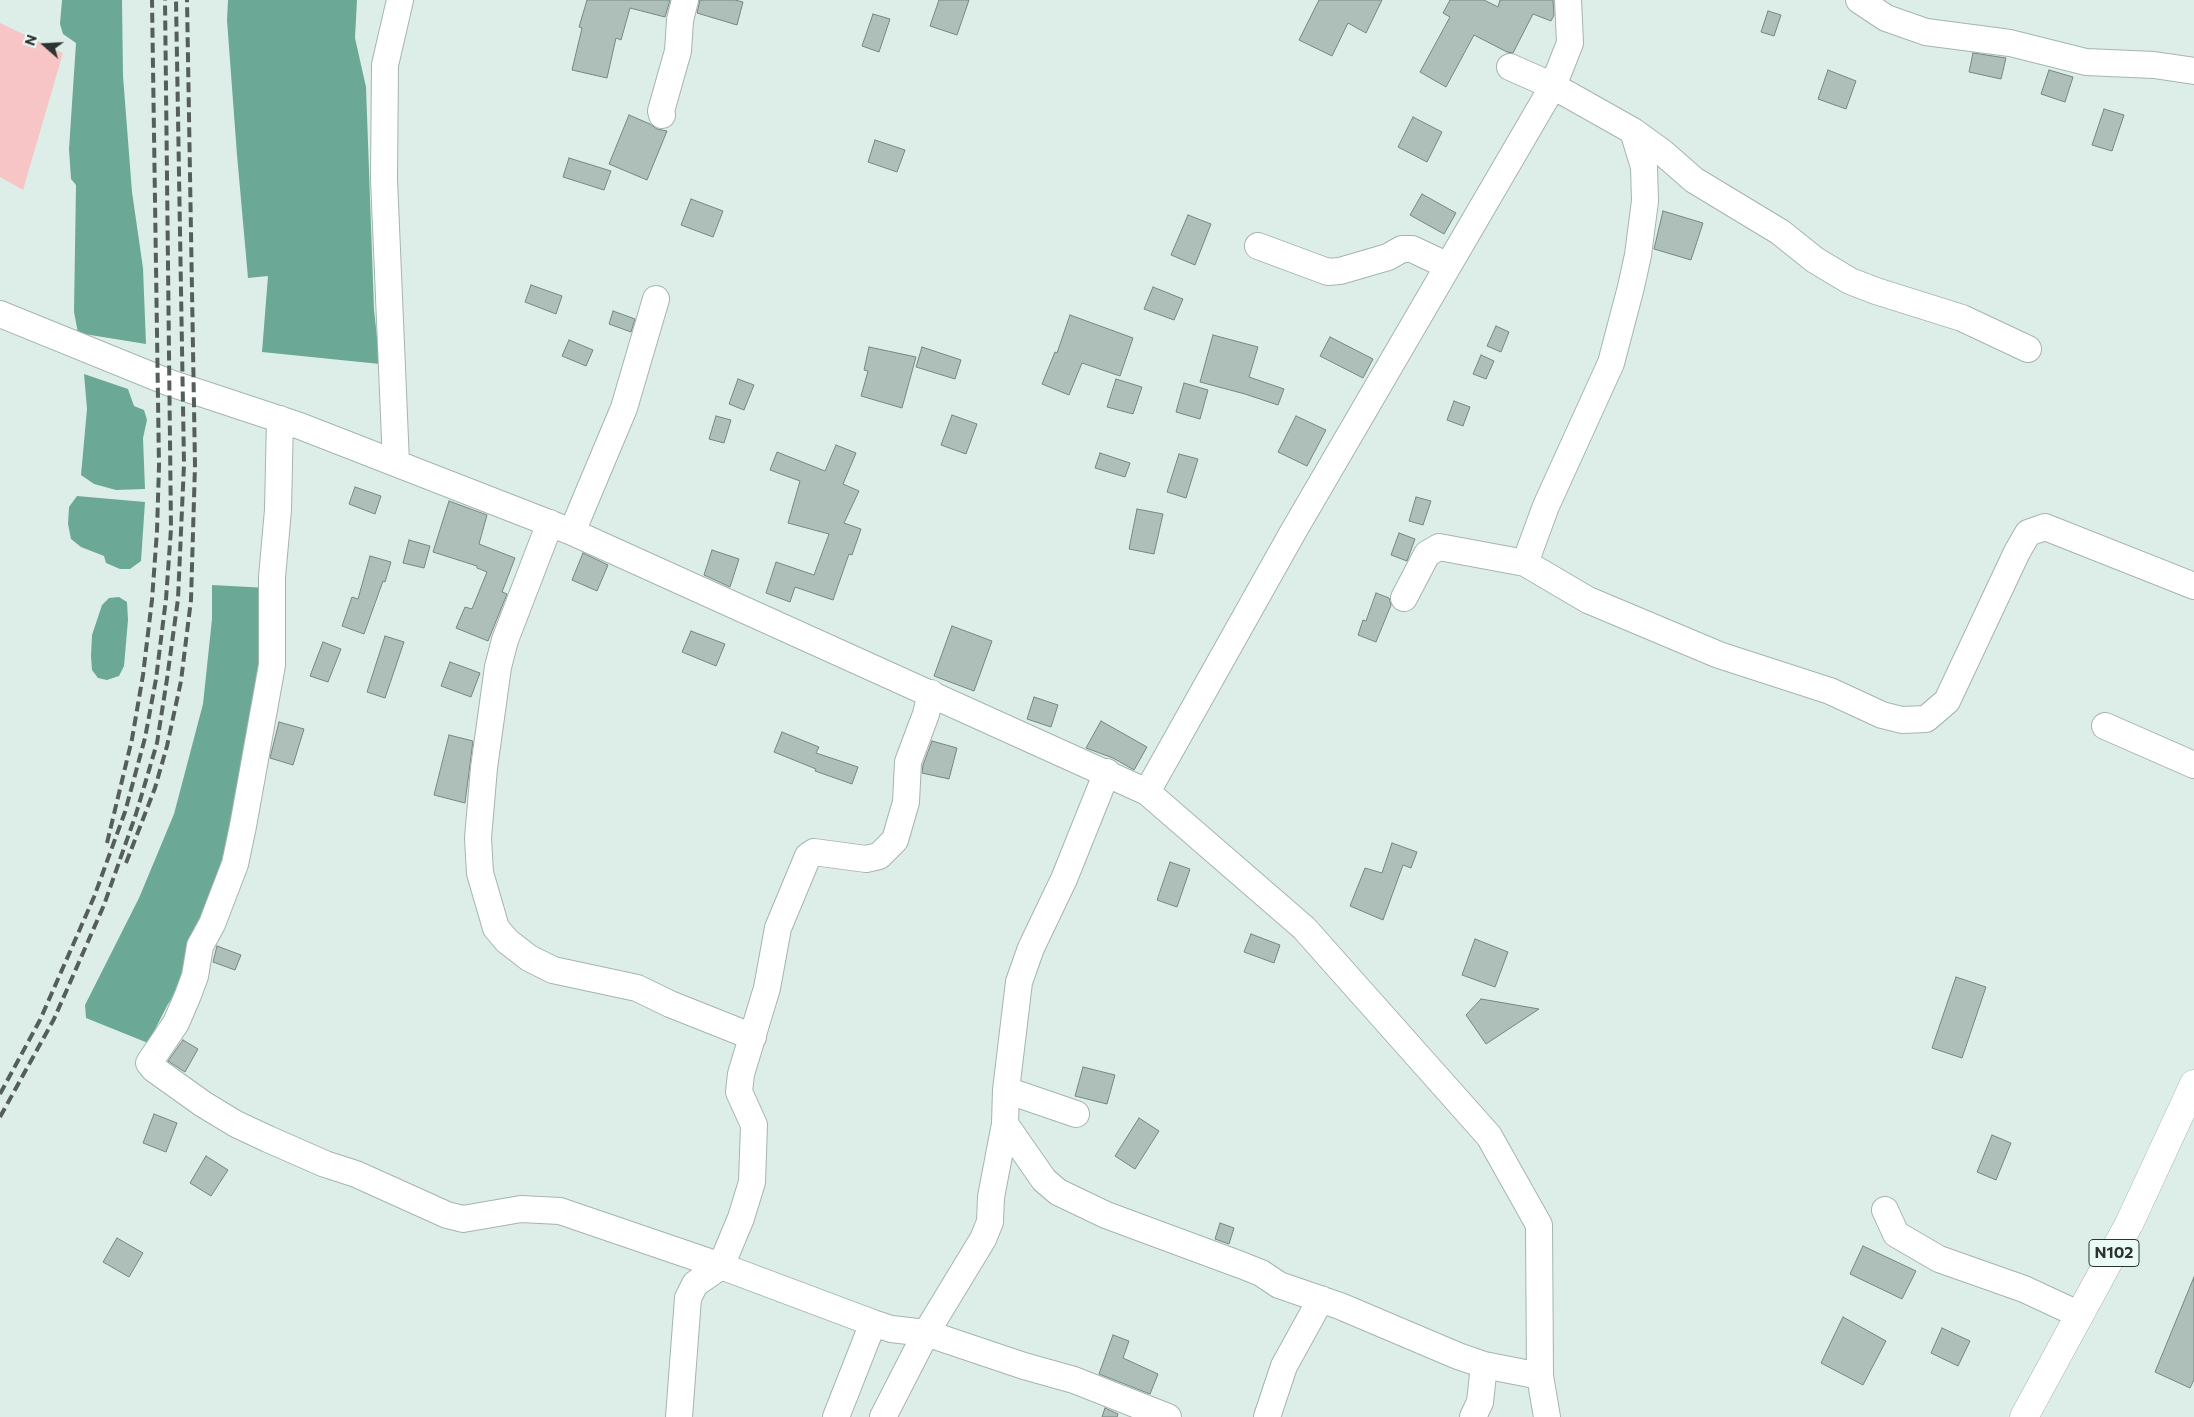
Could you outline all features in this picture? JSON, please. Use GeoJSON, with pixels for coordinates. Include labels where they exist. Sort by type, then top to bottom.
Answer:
{"type":"FeatureCollection","features":[{"type":"Feature","properties":{"kind":"highway","name":"N102"},"geometry":{"type":"LineString","coordinates":[[2024,1417],[2187,1118],[2194,1084]]}},
{"type":"Feature","properties":{"kind":"street"},"geometry":{"type":"LineString","coordinates":[[396,463],[384,179],[385,65],[400,0]]}},
{"type":"Feature","properties":{"kind":"street"},"geometry":{"type":"LineString","coordinates":[[662,115],[661,111],[678,51],[680,20],[685,0]]}},
{"type":"Feature","properties":{"kind":"street"},"geometry":{"type":"LineString","coordinates":[[1147,792],[1293,532],[1553,86],[1570,43],[1568,0]]}},
{"type":"Feature","properties":{"kind":"street"},"geometry":{"type":"LineString","coordinates":[[1859,0],[1886,18],[1926,32],[2010,43],[2086,62],[2154,65],[2194,71]]}},
{"type":"Feature","properties":{"kind":"street"},"geometry":{"type":"LineString","coordinates":[[1510,67],[1553,86],[1633,131],[1662,152],[1694,180],[1780,232],[1815,260],[1850,281],[1962,318],[2028,348]]}},
{"type":"Feature","properties":{"kind":"street"},"geometry":{"type":"LineString","coordinates":[[1525,563],[1546,506],[1611,363],[1631,287],[1638,255],[1645,201],[1644,167],[1633,131]]}},
{"type":"Feature","properties":{"kind":"street"},"geometry":{"type":"LineString","coordinates":[[1258,246],[1328,272],[1340,271],[1388,257],[1402,249],[1412,248],[1448,266]]}},
{"type":"Feature","properties":{"kind":"street"},"geometry":{"type":"LineString","coordinates":[[656,299],[624,408],[561,528],[534,569],[505,640],[498,667],[484,768],[478,838],[480,864],[496,928],[507,941],[529,958],[553,970],[637,988],[670,1004],[753,1037]]}},
{"type":"Feature","properties":{"kind":"street"},"geometry":{"type":"LineString","coordinates":[[0,314],[170,383],[280,419],[561,528],[1107,772],[1147,792],[1304,928],[1489,1136],[1539,1225],[1540,1376],[1547,1417]]}},
{"type":"Feature","properties":{"kind":"street"},"geometry":{"type":"LineString","coordinates":[[280,419],[278,510],[272,577],[272,665],[243,826],[235,864],[212,924],[200,946],[195,976],[188,995],[176,1023],[149,1063],[202,1104],[236,1124],[324,1164],[356,1174],[447,1215],[463,1219],[521,1209],[560,1211],[721,1266],[873,1323],[891,1329],[926,1333],[1024,1366],[1074,1380],[1168,1417]]}},
{"type":"Feature","properties":{"kind":"street"},"geometry":{"type":"LineString","coordinates":[[1404,598],[1427,554],[1439,547],[1525,563],[1588,600],[1619,613],[1720,655],[1830,691],[1882,714],[1902,720],[1926,719],[1947,701],[2017,552],[2028,533],[2045,528],[2194,586]]}},
{"type":"Feature","properties":{"kind":"street"},"geometry":{"type":"LineString","coordinates":[[679,1417],[688,1298],[695,1284],[721,1266],[741,1218],[752,1182],[754,1126],[739,1092],[741,1074],[767,988],[778,928],[808,856],[814,852],[866,860],[879,856],[894,840],[906,802],[908,762],[926,714],[931,693]]}},
{"type":"Feature","properties":{"kind":"street"},"geometry":{"type":"LineString","coordinates":[[2105,726],[2194,765]]}},
{"type":"Feature","properties":{"kind":"street"},"geometry":{"type":"LineString","coordinates":[[883,1417],[926,1333],[983,1239],[990,1222],[991,1198],[1005,1124],[1006,1090],[1019,982],[1031,948],[1064,879],[1107,772]]}},
{"type":"Feature","properties":{"kind":"street"},"geometry":{"type":"LineString","coordinates":[[1006,1090],[1076,1114]]}},
{"type":"Feature","properties":{"kind":"street"},"geometry":{"type":"LineString","coordinates":[[1005,1124],[1044,1180],[1058,1192],[1106,1215],[1241,1264],[1261,1273],[1279,1285],[1321,1299],[1484,1365],[1540,1376]]}},
{"type":"Feature","properties":{"kind":"street"},"geometry":{"type":"LineString","coordinates":[[1884,1210],[1896,1234],[1939,1259],[2024,1289],[2080,1315]]}},
{"type":"Feature","properties":{"kind":"street"},"geometry":{"type":"LineString","coordinates":[[1267,1417],[1284,1366],[1321,1299]]}},
{"type":"Feature","properties":{"kind":"street"},"geometry":{"type":"LineString","coordinates":[[836,1417],[873,1323]]}},
{"type":"Feature","properties":{"kind":"street"},"geometry":{"type":"LineString","coordinates":[[1473,1417],[1480,1402],[1484,1365]]}},
{"type":"Feature","properties":{"kind":"shaded area"},"geometry":{"type":"Polygon","coordinates":[[[62,0],[122,0],[123,76],[132,192],[143,268],[146,344],[78,333],[74,312],[76,185],[71,179],[69,149],[76,43],[63,34],[60,24],[62,0]]]}},
{"type":"Feature","properties":{"kind":"shaded area"},"geometry":{"type":"Polygon","coordinates":[[[228,0],[357,0],[355,38],[366,87],[374,310],[380,364],[262,352],[268,276],[248,278],[227,20],[228,0]]]}},
{"type":"Feature","properties":{"kind":"shaded area"},"geometry":{"type":"Polygon","coordinates":[[[0,23],[63,53],[23,190],[0,177],[0,23]]]}},
{"type":"Feature","properties":{"kind":"shaded area"},"geometry":{"type":"Polygon","coordinates":[[[84,374],[128,389],[134,406],[144,410],[147,420],[143,438],[145,489],[116,490],[94,484],[81,475],[87,409],[84,374]]]}},
{"type":"Feature","properties":{"kind":"shaded area"},"geometry":{"type":"Polygon","coordinates":[[[77,496],[145,502],[141,561],[130,569],[120,569],[106,563],[104,556],[81,547],[71,539],[68,524],[69,507],[77,496]]]}},
{"type":"Feature","properties":{"kind":"shaded area"},"geometry":{"type":"Polygon","coordinates":[[[212,585],[268,588],[272,650],[236,822],[185,980],[168,1004],[148,1043],[86,1018],[85,1005],[139,898],[174,814],[203,704],[212,619],[212,585]]]}},
{"type":"Feature","properties":{"kind":"shaded area"},"geometry":{"type":"Polygon","coordinates":[[[119,597],[127,602],[128,620],[124,666],[119,676],[107,680],[98,678],[92,670],[92,635],[102,605],[109,598],[119,597]]]}},
{"type":"Feature","properties":{"kind":"building"},"geometry":{"type":"Polygon","coordinates":[[[587,0],[670,0],[665,17],[630,8],[621,40],[616,38],[607,78],[572,70],[582,28],[579,27],[587,0]]]}},
{"type":"Feature","properties":{"kind":"building"},"geometry":{"type":"Polygon","coordinates":[[[700,0],[735,0],[743,2],[737,25],[697,13],[700,0]]]}},
{"type":"Feature","properties":{"kind":"building"},"geometry":{"type":"Polygon","coordinates":[[[939,0],[969,0],[957,35],[930,26],[939,0]]]}},
{"type":"Feature","properties":{"kind":"building"},"geometry":{"type":"Polygon","coordinates":[[[1319,0],[1382,0],[1366,33],[1348,23],[1332,56],[1299,40],[1319,0]]]}},
{"type":"Feature","properties":{"kind":"building"},"geometry":{"type":"Polygon","coordinates":[[[1450,0],[1484,0],[1498,7],[1500,0],[1553,0],[1554,15],[1551,21],[1533,14],[1513,53],[1507,52],[1474,35],[1446,87],[1420,72],[1450,17],[1443,13],[1450,0]]]}},
{"type":"Feature","properties":{"kind":"building"},"geometry":{"type":"Polygon","coordinates":[[[1768,11],[1781,15],[1774,36],[1761,32],[1768,11]]]}},
{"type":"Feature","properties":{"kind":"building"},"geometry":{"type":"Polygon","coordinates":[[[873,14],[890,19],[879,52],[862,46],[873,14]]]}},
{"type":"Feature","properties":{"kind":"building"},"geometry":{"type":"Polygon","coordinates":[[[1973,53],[2006,58],[2001,79],[1969,72],[1973,53]]]}},
{"type":"Feature","properties":{"kind":"building"},"geometry":{"type":"Polygon","coordinates":[[[1828,70],[1856,81],[1846,109],[1818,99],[1828,70]]]}},
{"type":"Feature","properties":{"kind":"building"},"geometry":{"type":"Polygon","coordinates":[[[2049,70],[2073,77],[2065,102],[2041,94],[2049,70]]]}},
{"type":"Feature","properties":{"kind":"building"},"geometry":{"type":"Polygon","coordinates":[[[2104,109],[2124,115],[2112,151],[2092,145],[2104,109]]]}},
{"type":"Feature","properties":{"kind":"building"},"geometry":{"type":"Polygon","coordinates":[[[629,115],[657,129],[667,131],[647,180],[609,164],[629,115]]]}},
{"type":"Feature","properties":{"kind":"building"},"geometry":{"type":"Polygon","coordinates":[[[1413,117],[1442,132],[1427,162],[1398,147],[1413,117]]]}},
{"type":"Feature","properties":{"kind":"building"},"geometry":{"type":"Polygon","coordinates":[[[875,140],[905,150],[897,172],[868,162],[875,140]]]}},
{"type":"Feature","properties":{"kind":"building"},"geometry":{"type":"Polygon","coordinates":[[[569,158],[611,171],[604,190],[563,177],[569,158]]]}},
{"type":"Feature","properties":{"kind":"building"},"geometry":{"type":"Polygon","coordinates":[[[1422,194],[1456,213],[1444,234],[1410,215],[1422,194]]]}},
{"type":"Feature","properties":{"kind":"building"},"geometry":{"type":"Polygon","coordinates":[[[691,199],[723,211],[713,237],[681,225],[691,199]]]}},
{"type":"Feature","properties":{"kind":"building"},"geometry":{"type":"Polygon","coordinates":[[[1663,211],[1703,223],[1691,260],[1654,249],[1663,211]]]}},
{"type":"Feature","properties":{"kind":"building"},"geometry":{"type":"Polygon","coordinates":[[[1188,215],[1211,224],[1195,265],[1171,255],[1188,215]]]}},
{"type":"Feature","properties":{"kind":"building"},"geometry":{"type":"Polygon","coordinates":[[[531,285],[562,296],[556,314],[525,302],[531,285]]]}},
{"type":"Feature","properties":{"kind":"building"},"geometry":{"type":"Polygon","coordinates":[[[1153,287],[1183,299],[1174,320],[1144,309],[1153,287]]]}},
{"type":"Feature","properties":{"kind":"building"},"geometry":{"type":"Polygon","coordinates":[[[613,311],[635,319],[631,332],[609,324],[613,311]]]}},
{"type":"Feature","properties":{"kind":"building"},"geometry":{"type":"Polygon","coordinates":[[[1070,315],[1133,338],[1120,376],[1082,363],[1069,395],[1042,384],[1055,352],[1057,353],[1070,315]]]}},
{"type":"Feature","properties":{"kind":"building"},"geometry":{"type":"Polygon","coordinates":[[[1496,326],[1509,332],[1501,352],[1487,346],[1496,326]]]}},
{"type":"Feature","properties":{"kind":"building"},"geometry":{"type":"Polygon","coordinates":[[[1213,335],[1258,347],[1249,377],[1284,389],[1278,405],[1200,382],[1213,335]]]}},
{"type":"Feature","properties":{"kind":"building"},"geometry":{"type":"Polygon","coordinates":[[[1330,337],[1373,359],[1363,378],[1320,356],[1330,337]]]}},
{"type":"Feature","properties":{"kind":"building"},"geometry":{"type":"Polygon","coordinates":[[[569,340],[593,350],[586,366],[562,356],[569,340]]]}},
{"type":"Feature","properties":{"kind":"building"},"geometry":{"type":"Polygon","coordinates":[[[869,347],[916,357],[902,408],[861,396],[868,371],[864,370],[869,347]]]}},
{"type":"Feature","properties":{"kind":"building"},"geometry":{"type":"Polygon","coordinates":[[[922,347],[961,360],[955,379],[916,367],[922,347]]]}},
{"type":"Feature","properties":{"kind":"building"},"geometry":{"type":"Polygon","coordinates":[[[1481,355],[1494,361],[1486,379],[1473,374],[1481,355]]]}},
{"type":"Feature","properties":{"kind":"building"},"geometry":{"type":"Polygon","coordinates":[[[738,379],[754,385],[744,410],[729,404],[738,379]]]}},
{"type":"Feature","properties":{"kind":"building"},"geometry":{"type":"Polygon","coordinates":[[[1116,379],[1142,387],[1133,414],[1107,407],[1116,379]]]}},
{"type":"Feature","properties":{"kind":"building"},"geometry":{"type":"Polygon","coordinates":[[[1184,383],[1208,390],[1200,419],[1176,412],[1184,383]]]}},
{"type":"Feature","properties":{"kind":"building"},"geometry":{"type":"Polygon","coordinates":[[[1454,401],[1470,407],[1463,426],[1447,420],[1454,401]]]}},
{"type":"Feature","properties":{"kind":"building"},"geometry":{"type":"Polygon","coordinates":[[[952,415],[977,424],[966,454],[941,445],[952,415]]]}},
{"type":"Feature","properties":{"kind":"building"},"geometry":{"type":"Polygon","coordinates":[[[716,416],[731,420],[724,443],[709,439],[716,416]]]}},
{"type":"Feature","properties":{"kind":"building"},"geometry":{"type":"Polygon","coordinates":[[[1296,416],[1326,430],[1307,466],[1278,452],[1296,416]]]}},
{"type":"Feature","properties":{"kind":"building"},"geometry":{"type":"Polygon","coordinates":[[[836,445],[856,453],[843,484],[859,491],[844,523],[861,529],[852,555],[849,554],[833,600],[795,587],[790,602],[766,593],[776,562],[814,575],[829,534],[788,523],[800,481],[770,470],[777,452],[825,471],[836,445]]]}},
{"type":"Feature","properties":{"kind":"building"},"geometry":{"type":"Polygon","coordinates":[[[1100,453],[1130,463],[1125,477],[1095,468],[1100,453]]]}},
{"type":"Feature","properties":{"kind":"building"},"geometry":{"type":"Polygon","coordinates":[[[1179,454],[1198,459],[1186,498],[1167,492],[1179,454]]]}},
{"type":"Feature","properties":{"kind":"building"},"geometry":{"type":"Polygon","coordinates":[[[355,487],[381,496],[375,514],[349,504],[355,487]]]}},
{"type":"Feature","properties":{"kind":"building"},"geometry":{"type":"Polygon","coordinates":[[[1416,497],[1431,501],[1423,525],[1409,521],[1416,497]]]}},
{"type":"Feature","properties":{"kind":"building"},"geometry":{"type":"Polygon","coordinates":[[[449,501],[487,515],[479,544],[515,558],[502,592],[507,594],[488,641],[456,628],[465,607],[472,609],[487,572],[477,568],[477,566],[433,552],[449,501]]]}},
{"type":"Feature","properties":{"kind":"building"},"geometry":{"type":"Polygon","coordinates":[[[1137,509],[1163,514],[1154,554],[1129,549],[1137,509]]]}},
{"type":"Feature","properties":{"kind":"building"},"geometry":{"type":"Polygon","coordinates":[[[1399,533],[1415,539],[1407,561],[1391,555],[1399,533]]]}},
{"type":"Feature","properties":{"kind":"building"},"geometry":{"type":"Polygon","coordinates":[[[409,540],[430,546],[424,568],[403,563],[409,540]]]}},
{"type":"Feature","properties":{"kind":"building"},"geometry":{"type":"Polygon","coordinates":[[[712,550],[739,559],[730,587],[704,575],[712,550]]]}},
{"type":"Feature","properties":{"kind":"building"},"geometry":{"type":"Polygon","coordinates":[[[583,553],[608,565],[597,591],[572,580],[583,553]]]}},
{"type":"Feature","properties":{"kind":"building"},"geometry":{"type":"Polygon","coordinates":[[[370,556],[391,562],[364,634],[342,626],[352,597],[358,599],[370,556]]]}},
{"type":"Feature","properties":{"kind":"building"},"geometry":{"type":"Polygon","coordinates":[[[1376,593],[1389,598],[1391,605],[1376,642],[1358,635],[1363,620],[1366,621],[1376,593]]]}},
{"type":"Feature","properties":{"kind":"building"},"geometry":{"type":"Polygon","coordinates":[[[952,626],[992,641],[974,691],[934,676],[952,626]]]}},
{"type":"Feature","properties":{"kind":"building"},"geometry":{"type":"Polygon","coordinates":[[[691,631],[725,644],[716,666],[682,652],[691,631]]]}},
{"type":"Feature","properties":{"kind":"building"},"geometry":{"type":"Polygon","coordinates":[[[385,636],[404,642],[385,698],[367,692],[385,636]]]}},
{"type":"Feature","properties":{"kind":"building"},"geometry":{"type":"Polygon","coordinates":[[[323,642],[341,649],[328,682],[310,676],[323,642]]]}},
{"type":"Feature","properties":{"kind":"building"},"geometry":{"type":"Polygon","coordinates":[[[450,662],[480,673],[471,697],[441,686],[450,662]]]}},
{"type":"Feature","properties":{"kind":"building"},"geometry":{"type":"Polygon","coordinates":[[[1034,697],[1058,705],[1051,727],[1027,719],[1034,697]]]}},
{"type":"Feature","properties":{"kind":"building"},"geometry":{"type":"Polygon","coordinates":[[[1101,721],[1147,747],[1134,770],[1113,758],[1086,748],[1101,721]]]}},
{"type":"Feature","properties":{"kind":"building"},"geometry":{"type":"Polygon","coordinates":[[[279,722],[304,729],[293,765],[270,758],[279,722]]]}},
{"type":"Feature","properties":{"kind":"building"},"geometry":{"type":"Polygon","coordinates":[[[782,732],[819,747],[816,753],[858,767],[852,784],[815,771],[816,769],[774,752],[782,732]]]}},
{"type":"Feature","properties":{"kind":"building"},"geometry":{"type":"Polygon","coordinates":[[[449,735],[473,741],[465,803],[434,795],[449,735]]]}},
{"type":"Feature","properties":{"kind":"building"},"geometry":{"type":"Polygon","coordinates":[[[932,741],[957,748],[949,779],[922,773],[932,741]]]}},
{"type":"Feature","properties":{"kind":"building"},"geometry":{"type":"Polygon","coordinates":[[[1392,843],[1417,852],[1411,868],[1403,865],[1383,920],[1350,906],[1365,868],[1382,873],[1392,843]]]}},
{"type":"Feature","properties":{"kind":"building"},"geometry":{"type":"Polygon","coordinates":[[[1170,862],[1190,869],[1177,907],[1157,900],[1170,862]]]}},
{"type":"Feature","properties":{"kind":"building"},"geometry":{"type":"Polygon","coordinates":[[[1251,934],[1280,945],[1274,963],[1244,952],[1251,934]]]}},
{"type":"Feature","properties":{"kind":"building"},"geometry":{"type":"Polygon","coordinates":[[[1475,939],[1508,952],[1495,987],[1462,975],[1475,939]]]}},
{"type":"Feature","properties":{"kind":"building"},"geometry":{"type":"Polygon","coordinates":[[[217,946],[241,955],[235,970],[213,962],[217,946]]]}},
{"type":"Feature","properties":{"kind":"building"},"geometry":{"type":"Polygon","coordinates":[[[1956,977],[1986,987],[1962,1058],[1932,1048],[1956,977]]]}},
{"type":"Feature","properties":{"kind":"building"},"geometry":{"type":"Polygon","coordinates":[[[1481,999],[1539,1009],[1486,1044],[1466,1015],[1481,999]]]}},
{"type":"Feature","properties":{"kind":"building"},"geometry":{"type":"Polygon","coordinates":[[[183,1040],[198,1049],[185,1072],[168,1061],[183,1040]]]}},
{"type":"Feature","properties":{"kind":"building"},"geometry":{"type":"Polygon","coordinates":[[[1083,1067],[1115,1075],[1107,1104],[1075,1096],[1083,1067]]]}},
{"type":"Feature","properties":{"kind":"building"},"geometry":{"type":"Polygon","coordinates":[[[154,1114],[177,1123],[166,1152],[143,1143],[154,1114]]]}},
{"type":"Feature","properties":{"kind":"building"},"geometry":{"type":"Polygon","coordinates":[[[1139,1118],[1159,1131],[1135,1169],[1115,1156],[1139,1118]]]}},
{"type":"Feature","properties":{"kind":"building"},"geometry":{"type":"Polygon","coordinates":[[[1992,1135],[2011,1143],[1996,1180],[1977,1172],[1992,1135]]]}},
{"type":"Feature","properties":{"kind":"building"},"geometry":{"type":"Polygon","coordinates":[[[206,1156],[228,1170],[211,1196],[190,1183],[206,1156]]]}},
{"type":"Feature","properties":{"kind":"building"},"geometry":{"type":"Polygon","coordinates":[[[1220,1223],[1234,1228],[1229,1244],[1215,1239],[1220,1223]]]}},
{"type":"Feature","properties":{"kind":"building"},"geometry":{"type":"Polygon","coordinates":[[[117,1238],[143,1253],[129,1277],[103,1262],[117,1238]]]}},
{"type":"Feature","properties":{"kind":"building"},"geometry":{"type":"Polygon","coordinates":[[[1863,1246],[1916,1271],[1902,1299],[1850,1274],[1863,1246]]]}},
{"type":"Feature","properties":{"kind":"building"},"geometry":{"type":"Polygon","coordinates":[[[2194,1277],[2194,1380],[2190,1388],[2155,1372],[2194,1277]]]}},
{"type":"Feature","properties":{"kind":"building"},"geometry":{"type":"Polygon","coordinates":[[[1843,1317],[1886,1341],[1863,1385],[1821,1363],[1843,1317]]]}},
{"type":"Feature","properties":{"kind":"building"},"geometry":{"type":"Polygon","coordinates":[[[1942,1328],[1970,1341],[1958,1366],[1931,1353],[1942,1328]]]}},
{"type":"Feature","properties":{"kind":"building"},"geometry":{"type":"Polygon","coordinates":[[[1113,1335],[1129,1341],[1123,1358],[1158,1374],[1150,1394],[1099,1374],[1113,1335]]]}},
{"type":"Feature","properties":{"kind":"building"},"geometry":{"type":"Polygon","coordinates":[[[1105,1408],[1118,1414],[1117,1417],[1102,1417],[1105,1408]]]}},
{"type":"Feature","properties":{"kind":"railway"},"geometry":{"type":"LineString","coordinates":[[107,843],[132,739],[143,675],[152,600],[157,531],[159,466],[152,0]]}},
{"type":"Feature","properties":{"kind":"railway"},"geometry":{"type":"LineString","coordinates":[[0,1094],[40,1020],[94,897],[125,812],[145,738],[156,679],[166,599],[171,529],[165,0]]}},
{"type":"Feature","properties":{"kind":"railway"},"geometry":{"type":"LineString","coordinates":[[0,1117],[54,1019],[104,905],[136,814],[157,743],[178,599],[184,464],[176,0]]}},
{"type":"Feature","properties":{"kind":"railway"},"geometry":{"type":"LineString","coordinates":[[126,863],[155,788],[167,746],[181,681],[191,600],[195,465],[187,0]]}}]}
